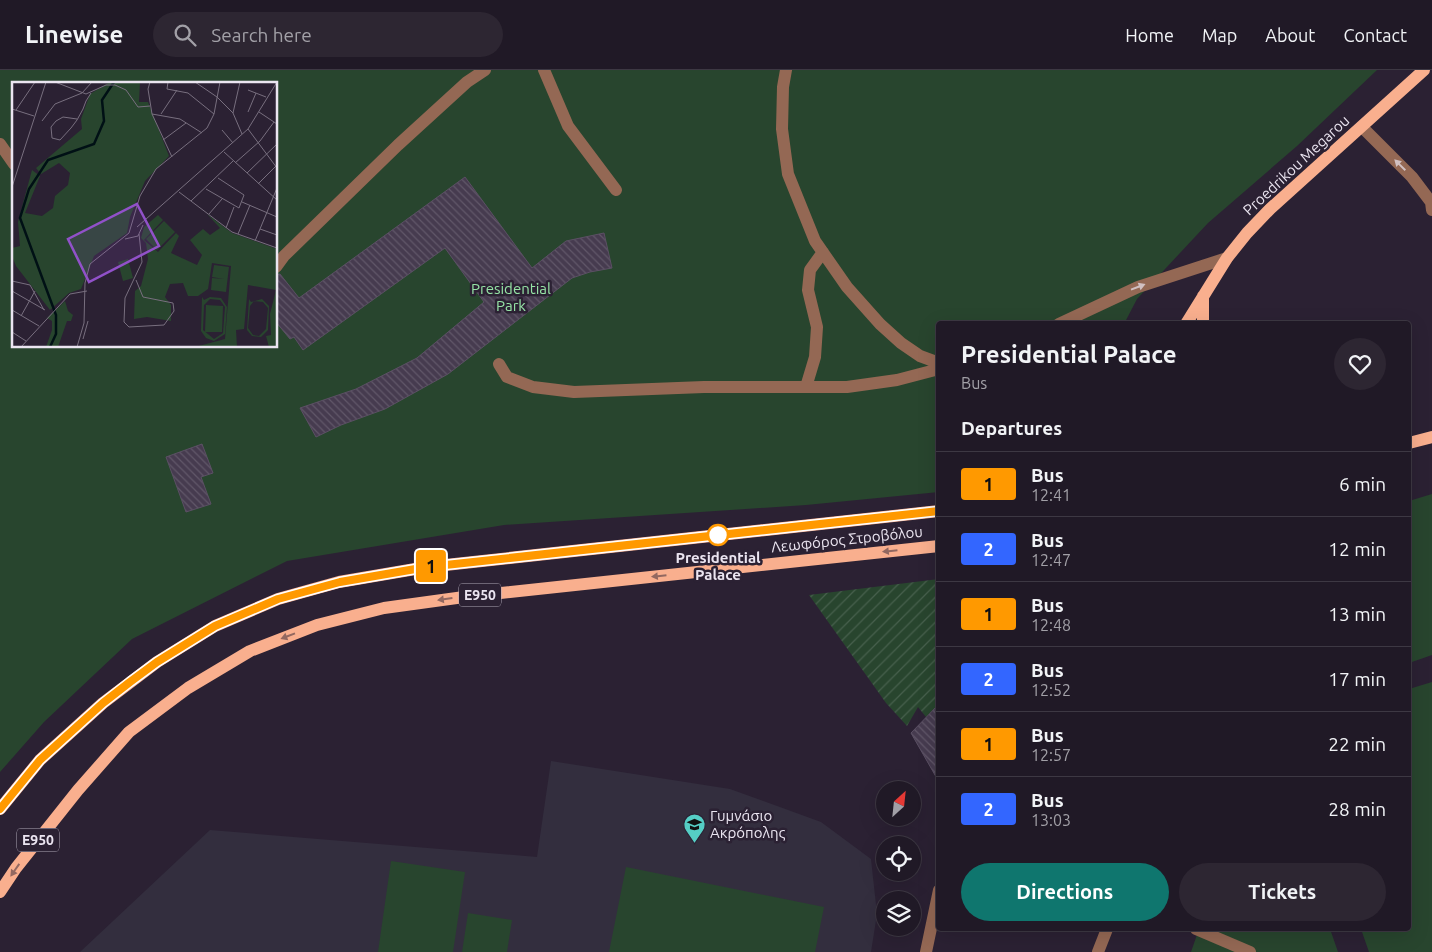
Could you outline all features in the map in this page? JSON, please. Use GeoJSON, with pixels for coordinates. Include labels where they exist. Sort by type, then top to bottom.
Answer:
{"type":"FeatureCollection","features":[{"type":"Feature","properties":{"kind":"main road","name":"Proedrikou Megarou"},"geometry":{"type":"LineString","coordinates":[[1188,321],[1227,258],[1247,233],[1270,209],[1424,70]]}},
{"type":"Feature","properties":{"kind":"main road"},"geometry":{"type":"LineString","coordinates":[[1203,296],[1203,321]]}},
{"type":"Feature","properties":{"kind":"main road"},"geometry":{"type":"LineString","coordinates":[[1411,443],[1432,438]]}},
{"type":"Feature","properties":{"kind":"main road","name":"Λεωφόρος Στροβόλου"},"geometry":{"type":"LineString","coordinates":[[0,809],[40,760],[118,691],[157,662],[215,626],[278,599],[340,582],[427,567],[936,511]]}},
{"type":"Feature","properties":{"kind":"main road","name":"Λεωφόρος Στροβόλου"},"geometry":{"type":"LineString","coordinates":[[0,892],[16,868],[78,790],[129,732],[188,688],[250,651],[317,625],[384,608],[464,597],[936,546]]}},
{"type":"Feature","properties":{"kind":"street"},"geometry":{"type":"LineString","coordinates":[[278,264],[284,256],[398,145],[467,82],[485,70]]}},
{"type":"Feature","properties":{"kind":"street"},"geometry":{"type":"LineString","coordinates":[[544,70],[568,126],[616,190]]}},
{"type":"Feature","properties":{"kind":"street"},"geometry":{"type":"LineString","coordinates":[[786,70],[782,129],[788,174],[815,241],[847,287],[880,324],[901,343],[936,362]]}},
{"type":"Feature","properties":{"kind":"street"},"geometry":{"type":"LineString","coordinates":[[1362,127],[1412,177],[1432,202],[1432,210]]}},
{"type":"Feature","properties":{"kind":"street"},"geometry":{"type":"LineString","coordinates":[[0,144],[12,161]]}},
{"type":"Feature","properties":{"kind":"street"},"geometry":{"type":"LineString","coordinates":[[806,387],[814,357],[817,327],[808,290],[810,270],[822,252]]}},
{"type":"Feature","properties":{"kind":"street"},"geometry":{"type":"LineString","coordinates":[[1065,321],[1138,287],[1227,258]]}},
{"type":"Feature","properties":{"kind":"street"},"geometry":{"type":"LineString","coordinates":[[499,364],[507,377],[533,387],[574,392],[704,387],[847,386],[897,380],[936,370]]}},
{"type":"Feature","properties":{"kind":"street"},"geometry":{"type":"LineString","coordinates":[[926,952],[936,904]]}},
{"type":"Feature","properties":{"kind":"street"},"geometry":{"type":"LineString","coordinates":[[1098,952],[1106,931]]}},
{"type":"Feature","properties":{"kind":"street"},"geometry":{"type":"LineString","coordinates":[[1201,931],[1250,952]]}},
{"type":"Feature","properties":{"kind":"shaded area","name":"Γυμνάσιο Ακρόπολης"},"geometry":{"type":"Polygon","coordinates":[[[551,761],[730,789],[821,822],[871,859],[876,920],[871,952],[80,952],[210,830],[537,857],[551,761]]]}},
{"type":"Feature","properties":{"kind":"green space","name":"Presidential Park"},"geometry":{"type":"Polygon","coordinates":[[[0,70],[1377,70],[1297,146],[1208,223],[1137,299],[1126,321],[936,321],[936,492],[806,505],[504,525],[287,561],[132,639],[44,722],[0,772],[0,70]]]}},
{"type":"Feature","properties":{"kind":"green space"},"geometry":{"type":"Polygon","coordinates":[[[1432,494],[1432,655],[1411,662],[1411,500],[1432,494]]]}},
{"type":"Feature","properties":{"kind":"green space"},"geometry":{"type":"Polygon","coordinates":[[[936,579],[936,707],[926,717],[918,707],[907,726],[886,703],[809,595],[936,579]]]}},
{"type":"Feature","properties":{"kind":"green space"},"geometry":{"type":"Polygon","coordinates":[[[1432,682],[1432,952],[1369,952],[1362,931],[1411,931],[1411,688],[1432,682]]]}},
{"type":"Feature","properties":{"kind":"green space"},"geometry":{"type":"Polygon","coordinates":[[[391,861],[465,872],[453,952],[378,952],[391,861]]]}},
{"type":"Feature","properties":{"kind":"green space"},"geometry":{"type":"Polygon","coordinates":[[[626,867],[824,907],[815,952],[609,952],[626,867]]]}},
{"type":"Feature","properties":{"kind":"green space"},"geometry":{"type":"Polygon","coordinates":[[[468,913],[512,920],[507,952],[462,952],[468,913]]]}},
{"type":"Feature","properties":{"kind":"green space"},"geometry":{"type":"Polygon","coordinates":[[[1198,931],[1331,931],[1338,952],[1191,952],[1198,931]]]}},
{"type":"Feature","properties":{"kind":"building"},"geometry":{"type":"Polygon","coordinates":[[[465,177],[532,268],[566,241],[604,233],[612,268],[572,278],[448,374],[385,409],[341,425],[316,437],[300,408],[356,389],[417,358],[484,302],[445,248],[303,350],[294,337],[290,339],[278,324],[278,274],[280,274],[299,298],[465,177]]]}},
{"type":"Feature","properties":{"kind":"building"},"geometry":{"type":"Polygon","coordinates":[[[202,444],[213,473],[201,477],[211,504],[186,512],[166,457],[202,444]]]}},
{"type":"Feature","properties":{"kind":"building"},"geometry":{"type":"Polygon","coordinates":[[[936,707],[936,777],[911,733],[936,707]]]}},
{"type":"Feature","properties":{"kind":"bus line","name":"1"},"geometry":{"type":"LineString","coordinates":[[0,809],[40,760],[103,703],[130,682],[157,662],[215,626],[278,599],[340,582],[427,567],[936,511]]}},
{"type":"Feature","properties":{"kind":"place","name":"Presidential Palace"},"geometry":{"type":"Point","coordinates":[718,535]}},
{"type":"Feature","properties":{"kind":"place","name":"Γυμνάσιο Ακρόπολης"},"geometry":{"type":"Point","coordinates":[694,843]}}]}
